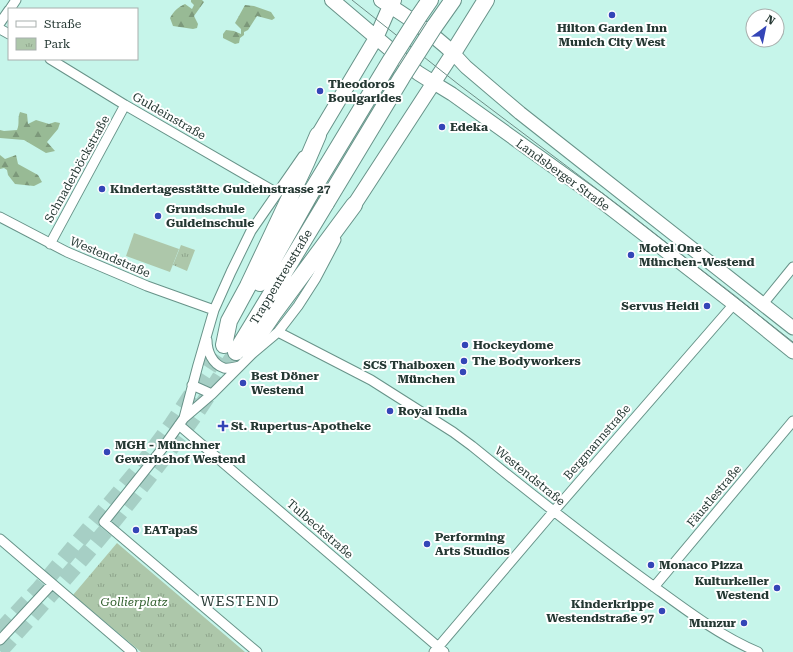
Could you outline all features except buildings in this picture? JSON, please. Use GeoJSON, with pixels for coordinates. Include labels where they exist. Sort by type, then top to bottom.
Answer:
{"type":"FeatureCollection","features":[{"type":"Feature","properties":{"kind":"highway","name":"Trappentreustraße"},"geometry":{"type":"LineString","coordinates":[[237,354],[310,194],[430,0]]}},
{"type":"Feature","properties":{"kind":"highway","name":"Trappentreustraße"},"geometry":{"type":"LineString","coordinates":[[237,354],[402,77],[453,0]]}},
{"type":"Feature","properties":{"kind":"highway"},"geometry":{"type":"LineString","coordinates":[[453,53],[486,0]]}},
{"type":"Feature","properties":{"kind":"highway"},"geometry":{"type":"LineString","coordinates":[[237,354],[229,321],[248,286],[318,135]]}},
{"type":"Feature","properties":{"kind":"highway"},"geometry":{"type":"LineString","coordinates":[[237,354],[274,313],[354,205]]}},
{"type":"Feature","properties":{"kind":"main road","name":"Landsberger Straße"},"geometry":{"type":"LineString","coordinates":[[332,0],[418,73],[452,94],[597,198],[734,304],[793,352]]}},
{"type":"Feature","properties":{"kind":"main road","name":"Landsberger Straße"},"geometry":{"type":"LineString","coordinates":[[388,2],[440,41],[466,67],[520,113],[793,328]]}},
{"type":"Feature","properties":{"kind":"main road"},"geometry":{"type":"LineString","coordinates":[[318,135],[376,38],[388,2]]}},
{"type":"Feature","properties":{"kind":"main road"},"geometry":{"type":"LineString","coordinates":[[354,205],[453,53]]}},
{"type":"Feature","properties":{"kind":"street"},"geometry":{"type":"LineString","coordinates":[[10,8],[16,0]]}},
{"type":"Feature","properties":{"kind":"street"},"geometry":{"type":"LineString","coordinates":[[0,23],[8,11]]}},
{"type":"Feature","properties":{"kind":"street","name":"Guldeinstraße"},"geometry":{"type":"LineString","coordinates":[[52,60],[125,105],[277,193]]}},
{"type":"Feature","properties":{"kind":"street","name":"Schnaderböckstraße"},"geometry":{"type":"LineString","coordinates":[[50,244],[125,105]]}},
{"type":"Feature","properties":{"kind":"street","name":"Trappentreustraße"},"geometry":{"type":"LineString","coordinates":[[182,422],[214,310],[231,272],[251,232],[318,135]]}},
{"type":"Feature","properties":{"kind":"street","name":"Trappentreustraße"},"geometry":{"type":"LineString","coordinates":[[257,652],[104,522],[182,422],[212,394],[237,354],[278,332],[298,306],[316,278],[354,205]]}},
{"type":"Feature","properties":{"kind":"street","name":"Westendstraße"},"geometry":{"type":"LineString","coordinates":[[0,217],[50,244],[147,286],[214,310]]}},
{"type":"Feature","properties":{"kind":"street"},"geometry":{"type":"LineString","coordinates":[[763,304],[793,267]]}},
{"type":"Feature","properties":{"kind":"street","name":"Bergmannstraße"},"geometry":{"type":"LineString","coordinates":[[438,650],[554,511],[734,304]]}},
{"type":"Feature","properties":{"kind":"street","name":"Westendstraße"},"geometry":{"type":"LineString","coordinates":[[278,332],[371,380],[453,432],[600,548],[677,604],[714,628],[758,652]]}},
{"type":"Feature","properties":{"kind":"street","name":"Trappentreustraße"},"geometry":{"type":"LineString","coordinates":[[206,336],[209,353],[213,360],[224,368],[230,368],[237,354]]}},
{"type":"Feature","properties":{"kind":"street"},"geometry":{"type":"LineString","coordinates":[[192,385],[212,394]]}},
{"type":"Feature","properties":{"kind":"street","name":"Fäustlestraße"},"geometry":{"type":"LineString","coordinates":[[654,587],[793,421]]}},
{"type":"Feature","properties":{"kind":"street","name":"Tulbeckstraße"},"geometry":{"type":"LineString","coordinates":[[182,422],[438,650]]}},
{"type":"Feature","properties":{"kind":"street"},"geometry":{"type":"LineString","coordinates":[[0,539],[132,652]]}},
{"type":"Feature","properties":{"kind":"street"},"geometry":{"type":"LineString","coordinates":[[0,640],[52,584]]}},
{"type":"Feature","properties":{"kind":"green space"},"geometry":{"type":"Polygon","coordinates":[[[191,0],[202,0],[204,2],[194,16],[198,24],[197,28],[193,29],[173,26],[170,18],[173,13],[185,4],[192,9],[194,5],[191,0]]]}},
{"type":"Feature","properties":{"kind":"green space"},"geometry":{"type":"Polygon","coordinates":[[[245,5],[254,6],[271,12],[275,18],[272,20],[257,16],[248,30],[244,32],[244,35],[240,38],[239,43],[235,44],[223,38],[223,34],[226,30],[241,34],[241,29],[235,23],[245,5]]]}},
{"type":"Feature","properties":{"kind":"green space"},"geometry":{"type":"Polygon","coordinates":[[[20,112],[27,114],[28,124],[36,120],[49,124],[55,122],[60,123],[58,129],[47,142],[55,151],[46,153],[24,140],[0,138],[0,130],[17,130],[20,112]]]}},
{"type":"Feature","properties":{"kind":"green space"},"geometry":{"type":"Polygon","coordinates":[[[0,155],[5,159],[16,155],[18,164],[38,175],[42,182],[34,186],[15,184],[8,175],[7,170],[4,168],[0,169],[0,155]]]}},
{"type":"Feature","properties":{"kind":"green space"},"geometry":{"type":"Polygon","coordinates":[[[322,185],[329,190],[281,267],[276,264],[322,185]]]}},
{"type":"Feature","properties":{"kind":"green space"},"geometry":{"type":"Polygon","coordinates":[[[134,233],[179,249],[170,272],[126,256],[134,233]]]}},
{"type":"Feature","properties":{"kind":"green space"},"geometry":{"type":"Polygon","coordinates":[[[181,245],[195,250],[187,271],[173,265],[181,245]]]}},
{"type":"Feature","properties":{"kind":"green space","name":"Gollierplatz"},"geometry":{"type":"Polygon","coordinates":[[[117,543],[245,652],[141,652],[73,595],[117,543]]]}},
{"type":"Feature","properties":{"kind":"tunnel"},"geometry":{"type":"LineString","coordinates":[[0,631],[38,590],[137,471],[172,424],[224,345]]}},
{"type":"Feature","properties":{"kind":"tunnel"},"geometry":{"type":"LineString","coordinates":[[0,651],[71,572],[139,490],[189,423],[236,352]]}},
{"type":"Feature","properties":{"kind":"tram line"},"geometry":{"type":"LineString","coordinates":[[352,0],[458,84],[626,211],[793,342]]}},
{"type":"Feature","properties":{"kind":"place","name":"Hilton Garden Inn Munich City West"},"geometry":{"type":"Point","coordinates":[612,15]}},
{"type":"Feature","properties":{"kind":"place","name":"Theodoros Boulgarides"},"geometry":{"type":"Point","coordinates":[320,91]}},
{"type":"Feature","properties":{"kind":"place","name":"Edeka"},"geometry":{"type":"Point","coordinates":[442,127]}},
{"type":"Feature","properties":{"kind":"place","name":"Kindertagesstätte Guldeinstrasse 27"},"geometry":{"type":"Point","coordinates":[102,189]}},
{"type":"Feature","properties":{"kind":"place","name":"Grundschule Guldeinschule"},"geometry":{"type":"Point","coordinates":[158,216]}},
{"type":"Feature","properties":{"kind":"place","name":"Motel One München-Westend"},"geometry":{"type":"Point","coordinates":[631,255]}},
{"type":"Feature","properties":{"kind":"place","name":"Servus Heidi"},"geometry":{"type":"Point","coordinates":[707,306]}},
{"type":"Feature","properties":{"kind":"place","name":"Hockeydome"},"geometry":{"type":"Point","coordinates":[465,345]}},
{"type":"Feature","properties":{"kind":"place","name":"The Bodyworkers"},"geometry":{"type":"Point","coordinates":[464,361]}},
{"type":"Feature","properties":{"kind":"place","name":"SCS Thaiboxen München"},"geometry":{"type":"Point","coordinates":[463,372]}},
{"type":"Feature","properties":{"kind":"place","name":"Best Döner Westend"},"geometry":{"type":"Point","coordinates":[243,383]}},
{"type":"Feature","properties":{"kind":"place","name":"Royal India"},"geometry":{"type":"Point","coordinates":[390,411]}},
{"type":"Feature","properties":{"kind":"place","name":"St. Rupertus-Apotheke"},"geometry":{"type":"Point","coordinates":[223,426]}},
{"type":"Feature","properties":{"kind":"place","name":"MGH - Münchner Gewerbehof Westend"},"geometry":{"type":"Point","coordinates":[107,452]}},
{"type":"Feature","properties":{"kind":"place","name":"EATapaS"},"geometry":{"type":"Point","coordinates":[136,530]}},
{"type":"Feature","properties":{"kind":"place","name":"Performing Arts Studios"},"geometry":{"type":"Point","coordinates":[427,544]}},
{"type":"Feature","properties":{"kind":"place","name":"Monaco Pizza"},"geometry":{"type":"Point","coordinates":[651,565]}},
{"type":"Feature","properties":{"kind":"place","name":"Kulturkeller Westend"},"geometry":{"type":"Point","coordinates":[777,588]}},
{"type":"Feature","properties":{"kind":"place","name":"Kinderkrippe Westendstraße 97"},"geometry":{"type":"Point","coordinates":[662,611]}},
{"type":"Feature","properties":{"kind":"place","name":"Munzur"},"geometry":{"type":"Point","coordinates":[744,623]}},
{"type":"Feature","properties":{"kind":"district","name":"WESTEND"},"geometry":{"type":"Point","coordinates":[240,601]}}]}
